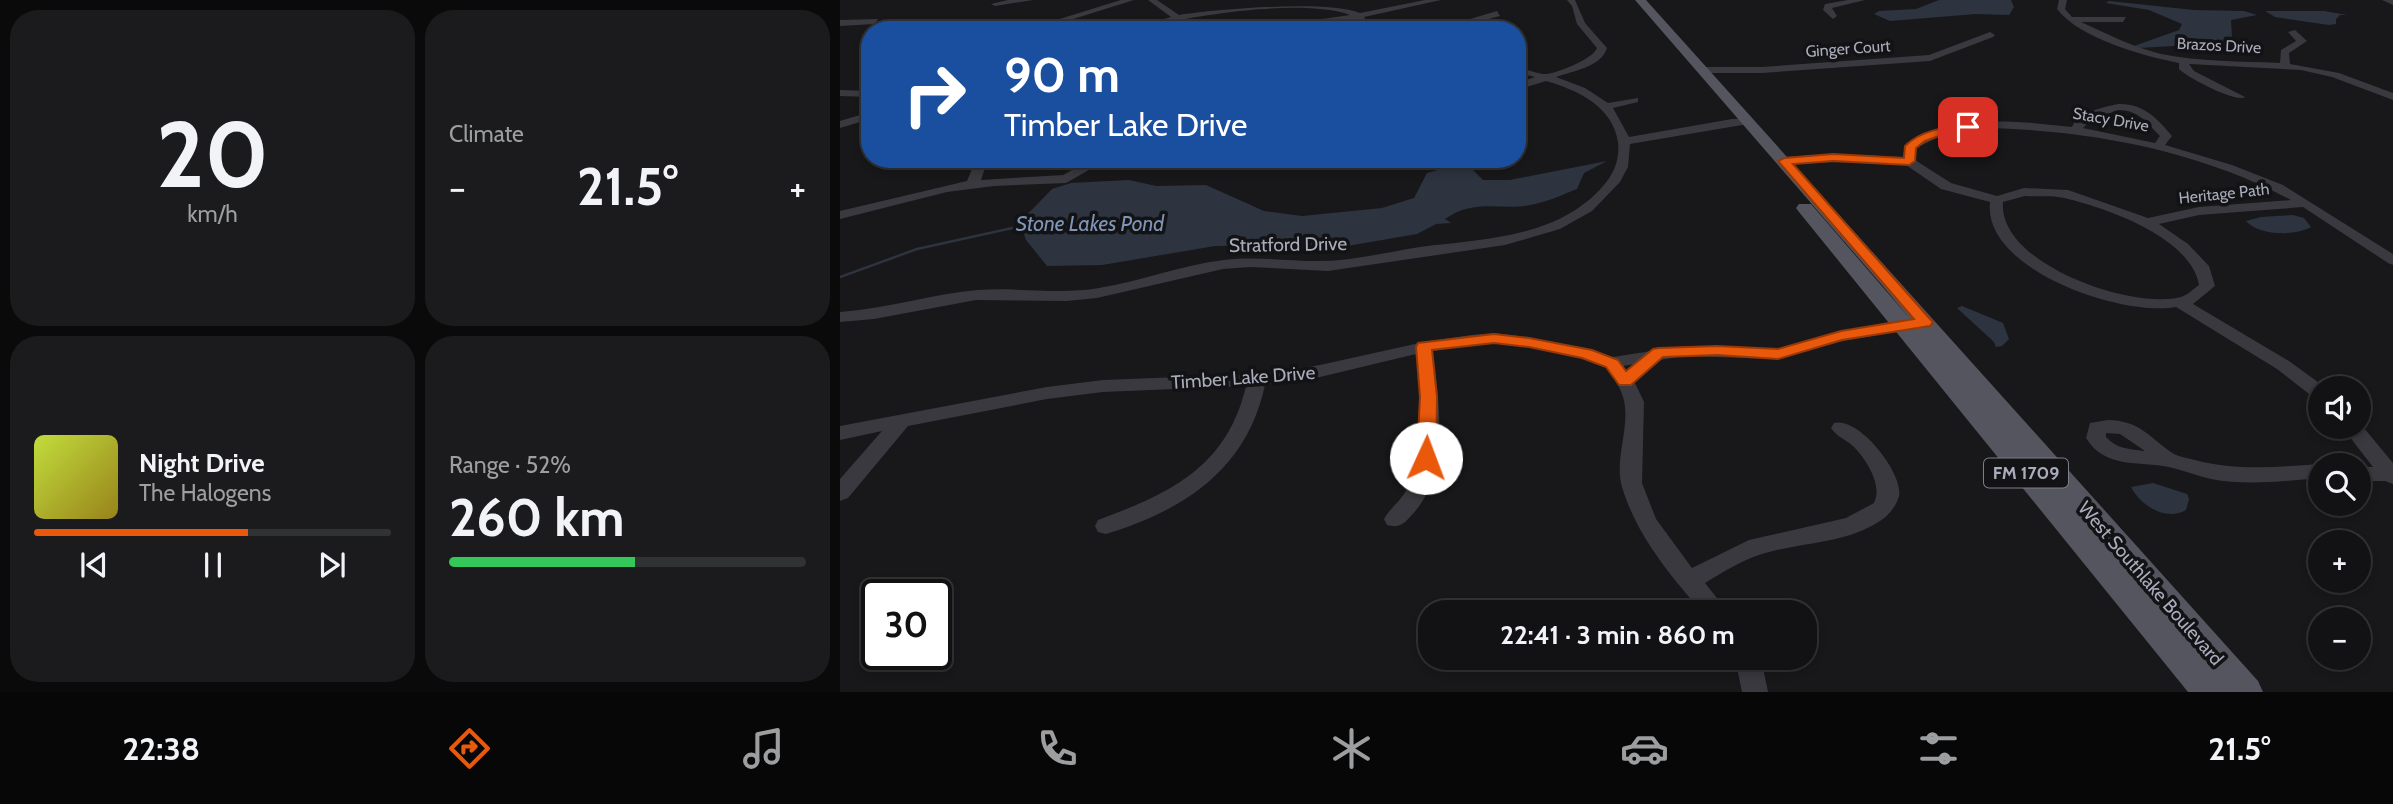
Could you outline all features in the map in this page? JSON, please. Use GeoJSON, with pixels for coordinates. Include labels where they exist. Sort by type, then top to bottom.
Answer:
{"type":"FeatureCollection","features":[{"type":"Feature","properties":{"kind":"main road","name":"West Southlake Boulevard"},"geometry":{"type":"LineString","coordinates":[[1628,0],[1739,119],[1914,324],[2246,692]]}},
{"type":"Feature","properties":{"kind":"main road","name":"West Southlake Boulevard"},"geometry":{"type":"LineString","coordinates":[[1640,0],[1705,71],[1739,119],[1784,161],[2209,692]]}},
{"type":"Feature","properties":{"kind":"street"},"geometry":{"type":"LineString","coordinates":[[995,4],[1030,0]]}},
{"type":"Feature","properties":{"kind":"street"},"geometry":{"type":"LineString","coordinates":[[1059,21],[1130,0]]}},
{"type":"Feature","properties":{"kind":"street"},"geometry":{"type":"LineString","coordinates":[[1152,0],[1176,16]]}},
{"type":"Feature","properties":{"kind":"street"},"geometry":{"type":"LineString","coordinates":[[1320,21],[1436,0]]}},
{"type":"Feature","properties":{"kind":"street"},"geometry":{"type":"LineString","coordinates":[[1526,84],[1590,62],[1600,55],[1602,48],[1581,24],[1576,5],[1571,0]]}},
{"type":"Feature","properties":{"kind":"street"},"geometry":{"type":"LineString","coordinates":[[1833,16],[1827,10],[1828,6],[1861,0]]}},
{"type":"Feature","properties":{"kind":"street"},"geometry":{"type":"LineString","coordinates":[[2063,0],[2062,13],[2068,19],[2123,19]]}},
{"type":"Feature","properties":{"kind":"street"},"geometry":{"type":"LineString","coordinates":[[2386,0],[2393,3]]}},
{"type":"Feature","properties":{"kind":"street"},"geometry":{"type":"LineString","coordinates":[[1160,21],[1249,2],[1323,2],[1346,9],[1363,21]]}},
{"type":"Feature","properties":{"kind":"street"},"geometry":{"type":"LineString","coordinates":[[1471,21],[1497,14]]}},
{"type":"Feature","properties":{"kind":"street","name":"Brazos Drive"},"geometry":{"type":"LineString","coordinates":[[2068,19],[2142,51],[2185,61],[2285,65],[2335,75],[2393,97]]}},
{"type":"Feature","properties":{"kind":"street"},"geometry":{"type":"LineString","coordinates":[[840,23],[861,22]]}},
{"type":"Feature","properties":{"kind":"street"},"geometry":{"type":"LineString","coordinates":[[2285,65],[2284,52],[2302,41],[2292,32]]}},
{"type":"Feature","properties":{"kind":"street","name":"Ginger Court"},"geometry":{"type":"LineString","coordinates":[[1705,71],[1762,70],[1930,58],[1990,35]]}},
{"type":"Feature","properties":{"kind":"street"},"geometry":{"type":"LineString","coordinates":[[2185,61],[2184,69],[2190,73],[2240,97]]}},
{"type":"Feature","properties":{"kind":"street"},"geometry":{"type":"LineString","coordinates":[[1526,72],[1577,90],[1605,107],[1612,114],[1622,139],[1656,139],[1739,119]]}},
{"type":"Feature","properties":{"kind":"street"},"geometry":{"type":"LineString","coordinates":[[840,93],[861,94]]}},
{"type":"Feature","properties":{"kind":"street"},"geometry":{"type":"LineString","coordinates":[[1605,107],[1634,100]]}},
{"type":"Feature","properties":{"kind":"street"},"geometry":{"type":"LineString","coordinates":[[2076,130],[2079,122],[2112,108],[2134,109],[2143,113],[2166,136],[2159,146]]}},
{"type":"Feature","properties":{"kind":"street"},"geometry":{"type":"LineString","coordinates":[[840,125],[861,118]]}},
{"type":"Feature","properties":{"kind":"street","name":"Stacy Drive"},"geometry":{"type":"LineString","coordinates":[[1909,161],[1910,146],[1943,131],[2010,126],[2076,130],[2159,146],[2262,180],[2305,203],[2393,260]]}},
{"type":"Feature","properties":{"kind":"street","name":"Stratford Drive"},"geometry":{"type":"LineString","coordinates":[[840,317],[985,295],[1087,295],[1126,288],[1195,269],[1242,263],[1325,266],[1504,242],[1556,226],[1606,195],[1617,180],[1622,166],[1622,139]]}},
{"type":"Feature","properties":{"kind":"street"},"geometry":{"type":"LineString","coordinates":[[1784,161],[1833,158],[1909,161],[1946,186],[1997,200],[2024,191],[2068,194],[2147,222],[2183,247],[2204,269],[2207,286],[2200,297],[2182,304],[2153,305],[2084,288],[2039,265],[2014,246],[1997,223],[1997,200]]}},
{"type":"Feature","properties":{"kind":"street"},"geometry":{"type":"LineString","coordinates":[[973,184],[979,168]]}},
{"type":"Feature","properties":{"kind":"street"},"geometry":{"type":"LineString","coordinates":[[840,215],[921,193],[973,184],[1066,178],[1085,168]]}},
{"type":"Feature","properties":{"kind":"street","name":"Heritage Path"},"geometry":{"type":"LineString","coordinates":[[2147,222],[2199,211],[2305,203]]}},
{"type":"Feature","properties":{"kind":"street"},"geometry":{"type":"LineString","coordinates":[[2182,304],[2283,365],[2308,384]]}},
{"type":"Feature","properties":{"kind":"street"},"geometry":{"type":"LineString","coordinates":[[1706,600],[1646,523],[1636,501],[1631,483],[1634,402],[1625,381],[1612,363],[1659,353],[1717,351],[1778,354],[1841,336],[1914,324]]}},
{"type":"Feature","properties":{"kind":"street","name":"Timber Lake Drive"},"geometry":{"type":"LineString","coordinates":[[840,433],[1001,400],[1092,387],[1257,380],[1320,371],[1424,347],[1494,338],[1586,354],[1612,363]]}},
{"type":"Feature","properties":{"kind":"street"},"geometry":{"type":"LineString","coordinates":[[1395,519],[1405,513],[1414,500],[1426,458],[1429,397],[1424,347]]}},
{"type":"Feature","properties":{"kind":"street"},"geometry":{"type":"LineString","coordinates":[[1625,381],[1659,353]]}},
{"type":"Feature","properties":{"kind":"street"},"geometry":{"type":"LineString","coordinates":[[1106,526],[1149,510],[1187,488],[1219,461],[1247,419],[1257,380]]}},
{"type":"Feature","properties":{"kind":"street"},"geometry":{"type":"LineString","coordinates":[[840,493],[902,421]]}},
{"type":"Feature","properties":{"kind":"street"},"geometry":{"type":"LineString","coordinates":[[1689,581],[1720,561],[1758,546],[1852,525],[1879,511],[1888,498],[1888,490],[1876,458],[1864,442],[1841,428]]}},
{"type":"Feature","properties":{"kind":"street"},"geometry":{"type":"LineString","coordinates":[[2362,439],[2392,475]]}},
{"type":"Feature","properties":{"kind":"street"},"geometry":{"type":"LineString","coordinates":[[2168,460],[2212,472],[2249,476],[2308,472]]}},
{"type":"Feature","properties":{"kind":"street"},"geometry":{"type":"LineString","coordinates":[[2371,474],[2392,475]]}},
{"type":"Feature","properties":{"kind":"street"},"geometry":{"type":"LineString","coordinates":[[1750,670],[1755,692]]}},
{"type":"Feature","properties":{"kind":"water"},"geometry":{"type":"Polygon","coordinates":[[[1939,0],[2011,0],[2014,7],[2009,15],[1976,14],[1890,21],[1874,14],[1879,11],[1916,9],[1939,0]]]}},
{"type":"Feature","properties":{"kind":"water"},"geometry":{"type":"Polygon","coordinates":[[[2109,1],[2194,10],[2244,11],[2257,15],[2231,20],[2232,37],[2224,43],[2139,48],[2134,46],[2179,30],[2182,24],[2149,10],[2106,3],[2109,1]]]}},
{"type":"Feature","properties":{"kind":"water"},"geometry":{"type":"Polygon","coordinates":[[[2265,11],[2324,11],[2347,15],[2340,15],[2336,24],[2329,25],[2275,17],[2265,11]]]}},
{"type":"Feature","properties":{"kind":"water","name":"Stone Lakes Pond"},"geometry":{"type":"Polygon","coordinates":[[[1607,161],[1584,173],[1577,189],[1542,202],[1467,209],[1445,219],[1451,223],[1436,224],[1417,234],[1311,250],[1270,245],[1215,246],[1102,265],[1047,266],[1026,240],[1020,222],[1052,189],[1071,183],[1129,180],[1156,186],[1206,185],[1264,211],[1302,216],[1382,208],[1414,198],[1427,173],[1441,169],[1473,170],[1483,180],[1510,180],[1607,161]]]}},
{"type":"Feature","properties":{"kind":"water"},"geometry":{"type":"Polygon","coordinates":[[[2293,215],[2304,218],[2311,227],[2296,232],[2277,233],[2259,230],[2246,221],[2261,217],[2293,215]]]}},
{"type":"Feature","properties":{"kind":"water"},"geometry":{"type":"Polygon","coordinates":[[[1962,306],[2003,323],[2009,339],[2002,346],[1996,347],[1994,342],[1957,308],[1962,306]]]}},
{"type":"Feature","properties":{"kind":"water"},"geometry":{"type":"Polygon","coordinates":[[[2153,483],[2187,494],[2189,499],[2186,510],[2170,514],[2154,510],[2135,494],[2131,487],[2153,483]]]}},
{"type":"Feature","properties":{"kind":"waterway"},"geometry":{"type":"LineString","coordinates":[[840,277],[917,249],[1021,226]]}},
{"type":"Feature","properties":{"kind":"route"},"geometry":{"type":"LineString","coordinates":[[1426,458],[1429,397],[1424,347],[1494,338],[1529,342],[1586,354],[1612,363],[1625,381],[1659,353],[1717,351],[1778,354],[1841,336],[1925,322],[1784,161],[1833,158],[1909,161],[1910,146],[1921,139],[1943,131],[1968,127]]}}]}
